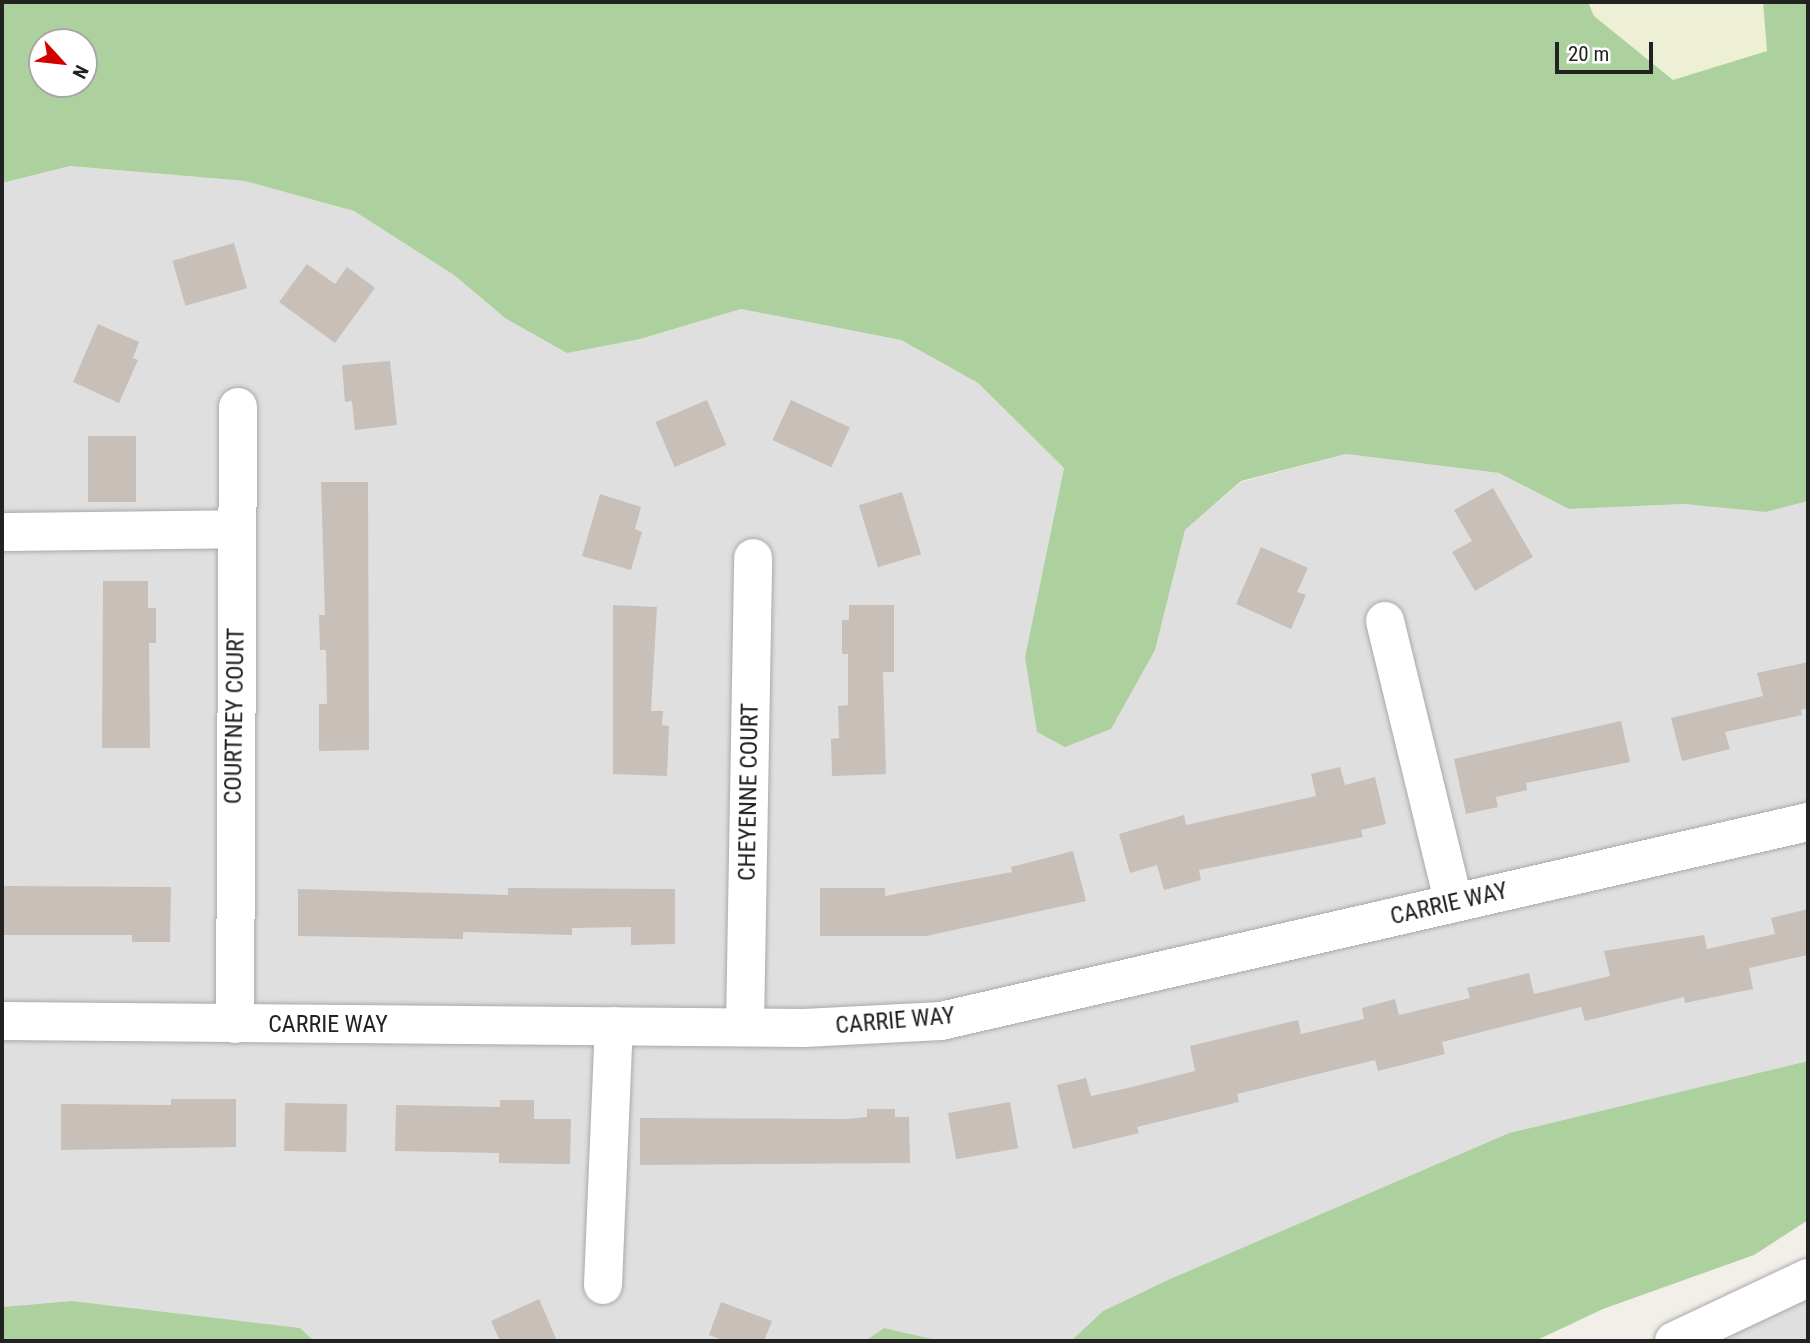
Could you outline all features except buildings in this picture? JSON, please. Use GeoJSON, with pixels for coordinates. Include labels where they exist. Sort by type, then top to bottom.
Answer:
{"type":"FeatureCollection","features":[{"type":"Feature","properties":{"kind":"street","name":"COURTNEY COURT"},"geometry":{"type":"LineString","coordinates":[[235,1024],[238,407]]}},
{"type":"Feature","properties":{"kind":"street"},"geometry":{"type":"LineString","coordinates":[[2,531],[237,529]]}},
{"type":"Feature","properties":{"kind":"street","name":"CHEYENNE COURT"},"geometry":{"type":"LineString","coordinates":[[745,1027],[753,558]]}},
{"type":"Feature","properties":{"kind":"street"},"geometry":{"type":"LineString","coordinates":[[1385,621],[1454,903]]}},
{"type":"Feature","properties":{"kind":"street","name":"CARRIE WAY"},"geometry":{"type":"LineString","coordinates":[[2,1021],[745,1027],[941,1021],[1808,822]]}},
{"type":"Feature","properties":{"kind":"street"},"geometry":{"type":"LineString","coordinates":[[603,1285],[614,1026]]}},
{"type":"Feature","properties":{"kind":"street"},"geometry":{"type":"LineString","coordinates":[[1674,1341],[1808,1278]]}},
{"type":"Feature","properties":{"kind":"shaded area"},"geometry":{"type":"Polygon","coordinates":[[[70,166],[245,181],[354,211],[454,275],[505,318],[640,339],[741,309],[901,340],[978,383],[1064,468],[1025,657],[1155,649],[1185,530],[1241,482],[1346,454],[1499,473],[1570,509],[1684,504],[1766,512],[1808,501],[1808,1061],[1509,1133],[1170,1279],[1103,1311],[1071,1341],[940,1341],[884,1328],[865,1341],[314,1341],[299,1328],[72,1301],[2,1307],[2,183],[70,166]]]}},
{"type":"Feature","properties":{"kind":"shaded area"},"geometry":{"type":"Polygon","coordinates":[[[1808,1278],[1808,1341],[1674,1341],[1808,1278]]]}},
{"type":"Feature","properties":{"kind":"green space"},"geometry":{"type":"Polygon","coordinates":[[[2,2],[1588,2],[1594,16],[1673,80],[1767,51],[1763,2],[1808,2],[1808,501],[1766,512],[1684,504],[1569,509],[1499,473],[1346,454],[1241,481],[1185,530],[1155,650],[1111,729],[1065,747],[1037,732],[1025,657],[1064,468],[978,383],[901,340],[741,309],[640,339],[567,353],[505,318],[454,275],[354,211],[245,181],[70,166],[2,183],[2,2]]]}},
{"type":"Feature","properties":{"kind":"green space"},"geometry":{"type":"Polygon","coordinates":[[[1588,2],[1763,2],[1768,51],[1672,80],[1594,16],[1588,2]]]}},
{"type":"Feature","properties":{"kind":"green space"},"geometry":{"type":"Polygon","coordinates":[[[1808,1061],[1808,1220],[1754,1255],[1603,1309],[1535,1341],[1071,1341],[1103,1311],[1170,1279],[1509,1133],[1808,1061]]]}},
{"type":"Feature","properties":{"kind":"green space"},"geometry":{"type":"Polygon","coordinates":[[[72,1301],[300,1328],[314,1341],[2,1341],[2,1307],[72,1301]]]}},
{"type":"Feature","properties":{"kind":"green space"},"geometry":{"type":"Polygon","coordinates":[[[884,1328],[932,1339],[940,1341],[865,1341],[884,1328]]]}}]}
